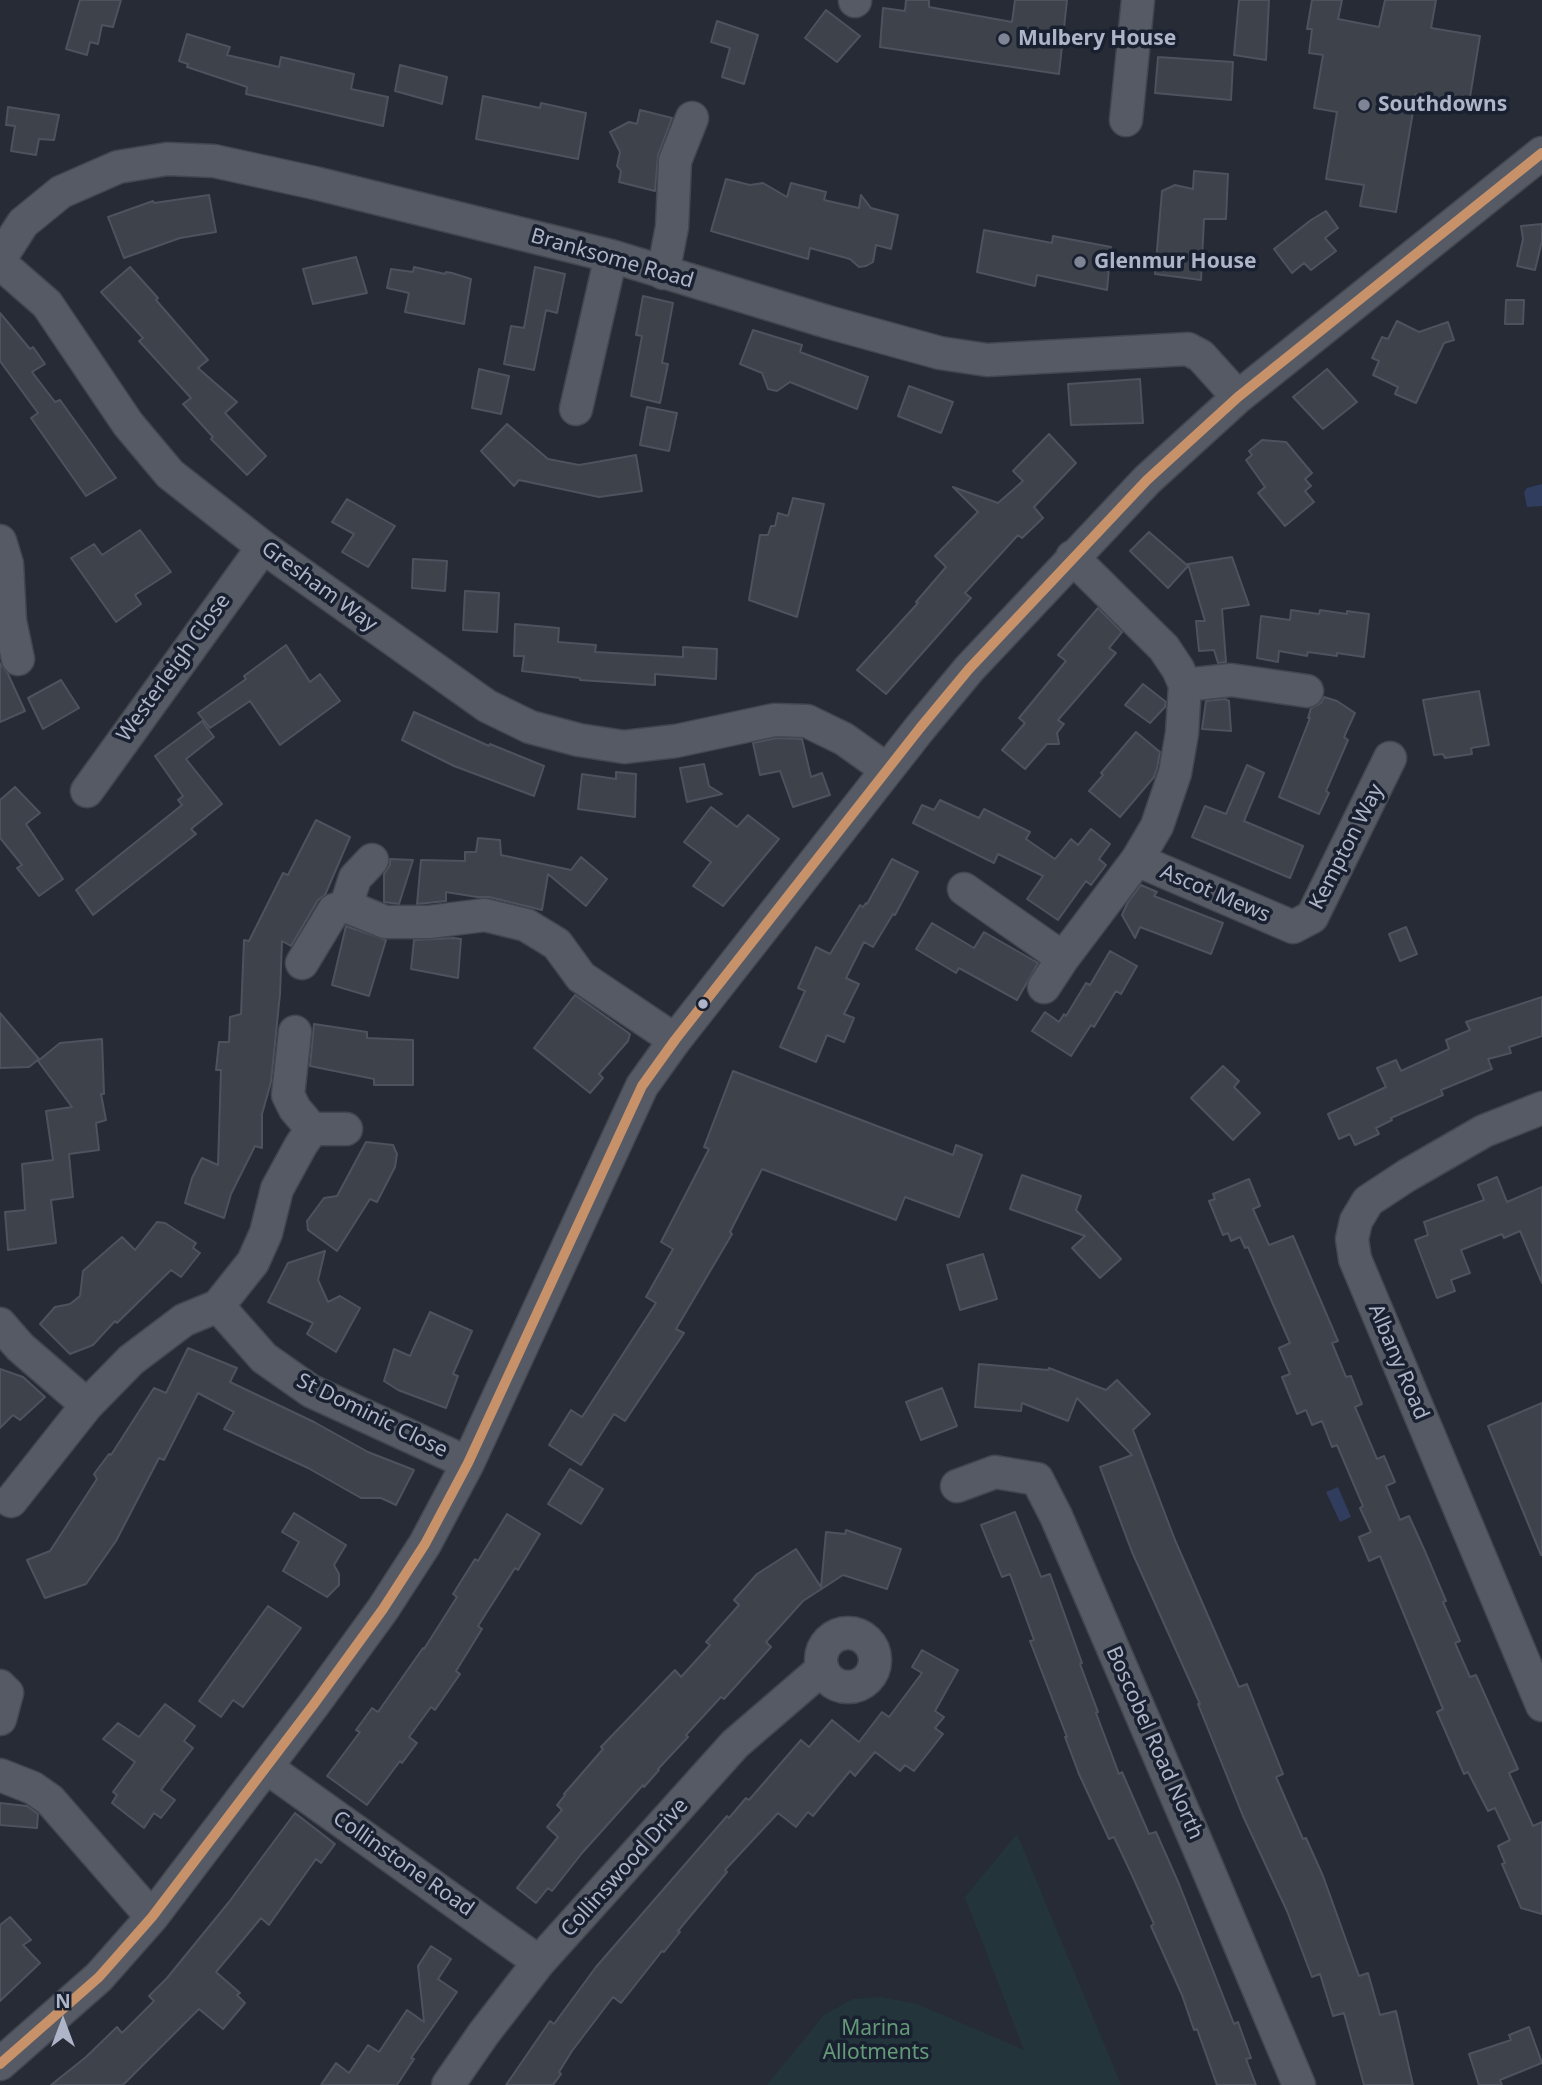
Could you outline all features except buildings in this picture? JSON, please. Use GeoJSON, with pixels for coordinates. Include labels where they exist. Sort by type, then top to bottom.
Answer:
{"type":"FeatureCollection","features":[{"type":"Feature","properties":{"kind":"street"},"geometry":{"type":"LineString","coordinates":[[1126,120],[1138,0]]}},
{"type":"Feature","properties":{"kind":"street"},"geometry":{"type":"LineString","coordinates":[[663,273],[672,227],[675,161],[692,118]]}},
{"type":"Feature","properties":{"kind":"street"},"geometry":{"type":"LineString","coordinates":[[0,2064],[99,1977],[152,1917],[383,1609],[425,1544],[468,1463],[642,1086],[674,1040],[815,864],[886,769],[969,669],[1147,480],[1238,397],[1542,153]]}},
{"type":"Feature","properties":{"kind":"street","name":"Branksome Road"},"geometry":{"type":"LineString","coordinates":[[0,261],[23,223],[61,192],[118,167],[167,159],[214,161],[611,256],[894,342],[940,353],[999,359],[1188,349],[1201,356],[1238,397]]}},
{"type":"Feature","properties":{"kind":"street"},"geometry":{"type":"LineString","coordinates":[[575,411],[611,256]]}},
{"type":"Feature","properties":{"kind":"street","name":"Gresham Way"},"geometry":{"type":"LineString","coordinates":[[0,261],[47,304],[128,425],[170,474],[263,547],[487,706],[530,727],[579,740],[624,747],[676,741],[774,720],[807,721],[844,739],[886,769]]}},
{"type":"Feature","properties":{"kind":"street","name":"Westerleigh Close"},"geometry":{"type":"LineString","coordinates":[[87,791],[263,547]]}},
{"type":"Feature","properties":{"kind":"street"},"geometry":{"type":"LineString","coordinates":[[4,552],[5,622],[18,659]]}},
{"type":"Feature","properties":{"kind":"street"},"geometry":{"type":"LineString","coordinates":[[1044,986],[1137,860],[1157,826],[1175,773],[1182,733],[1185,685],[1178,669],[1164,648],[1072,557]]}},
{"type":"Feature","properties":{"kind":"street"},"geometry":{"type":"LineString","coordinates":[[1185,685],[1231,680],[1307,691]]}},
{"type":"Feature","properties":{"kind":"street","name":"Kempton Way"},"geometry":{"type":"LineString","coordinates":[[1293,927],[1312,917],[1390,758]]}},
{"type":"Feature","properties":{"kind":"street"},"geometry":{"type":"LineString","coordinates":[[346,906],[355,878],[372,860]]}},
{"type":"Feature","properties":{"kind":"street","name":"Ascot Mews"},"geometry":{"type":"LineString","coordinates":[[1137,860],[1293,927]]}},
{"type":"Feature","properties":{"kind":"street"},"geometry":{"type":"LineString","coordinates":[[964,889],[1063,958]]}},
{"type":"Feature","properties":{"kind":"street"},"geometry":{"type":"LineString","coordinates":[[302,963],[334,910],[346,906],[385,922],[429,922],[485,915],[526,925],[558,944],[581,977],[674,1040]]}},
{"type":"Feature","properties":{"kind":"street"},"geometry":{"type":"LineString","coordinates":[[26,1490],[87,1405],[131,1360],[184,1320],[218,1306],[253,1262],[266,1233],[277,1189],[301,1145],[304,1119],[288,1096],[295,1032]]}},
{"type":"Feature","properties":{"kind":"street","name":"Albany Road"},"geometry":{"type":"LineString","coordinates":[[1542,1108],[1484,1131],[1368,1201],[1356,1221],[1352,1240],[1354,1259],[1542,1705]]}},
{"type":"Feature","properties":{"kind":"street"},"geometry":{"type":"LineString","coordinates":[[304,1119],[346,1129]]}},
{"type":"Feature","properties":{"kind":"street","name":"St Dominic Close"},"geometry":{"type":"LineString","coordinates":[[218,1306],[264,1358],[311,1391],[468,1463]]}},
{"type":"Feature","properties":{"kind":"street"},"geometry":{"type":"LineString","coordinates":[[0,1324],[20,1347],[87,1405]]}},
{"type":"Feature","properties":{"kind":"street","name":"Boscobel Road North"},"geometry":{"type":"LineString","coordinates":[[957,1486],[995,1472],[1037,1479],[1056,1516],[1299,2085]]}},
{"type":"Feature","properties":{"kind":"street","name":"Collinswood Drive"},"geometry":{"type":"LineString","coordinates":[[448,2085],[539,1962],[735,1744],[822,1669]]}},
{"type":"Feature","properties":{"kind":"street"},"geometry":{"type":"LineString","coordinates":[[0,1686],[7,1693],[0,1719]]}},
{"type":"Feature","properties":{"kind":"street","name":"Collinstone Road"},"geometry":{"type":"LineString","coordinates":[[266,1767],[539,1962]]}},
{"type":"Feature","properties":{"kind":"street"},"geometry":{"type":"LineString","coordinates":[[0,1775],[33,1788],[50,1800],[152,1917]]}},
{"type":"Feature","properties":{"kind":"green space","name":"Marina Allotments"},"geometry":{"type":"Polygon","coordinates":[[[1017,1834],[1121,2085],[767,2085],[824,2015],[853,1999],[881,1997],[917,2004],[1024,2050],[965,1897],[1017,1834]]]}},
{"type":"Feature","properties":{"kind":"water"},"geometry":{"type":"Polygon","coordinates":[[[1542,484],[1542,506],[1527,507],[1524,492],[1527,488],[1542,484]]]}},
{"type":"Feature","properties":{"kind":"water"},"geometry":{"type":"Polygon","coordinates":[[[1338,1487],[1351,1517],[1340,1522],[1326,1492],[1338,1487]]]}},
{"type":"Feature","properties":{"kind":"transit line"},"geometry":{"type":"LineString","coordinates":[[0,2064],[99,1977],[152,1917],[383,1609],[425,1544],[468,1463],[642,1086],[675,1040],[920,728],[969,669],[1147,480],[1238,397],[1542,153]]}},
{"type":"Feature","properties":{"kind":"place","name":"Mulbery House"},"geometry":{"type":"Point","coordinates":[1004,39]}},
{"type":"Feature","properties":{"kind":"place","name":"Southdowns"},"geometry":{"type":"Point","coordinates":[1364,105]}},
{"type":"Feature","properties":{"kind":"place","name":"Glenmur House"},"geometry":{"type":"Point","coordinates":[1080,262]}}]}
